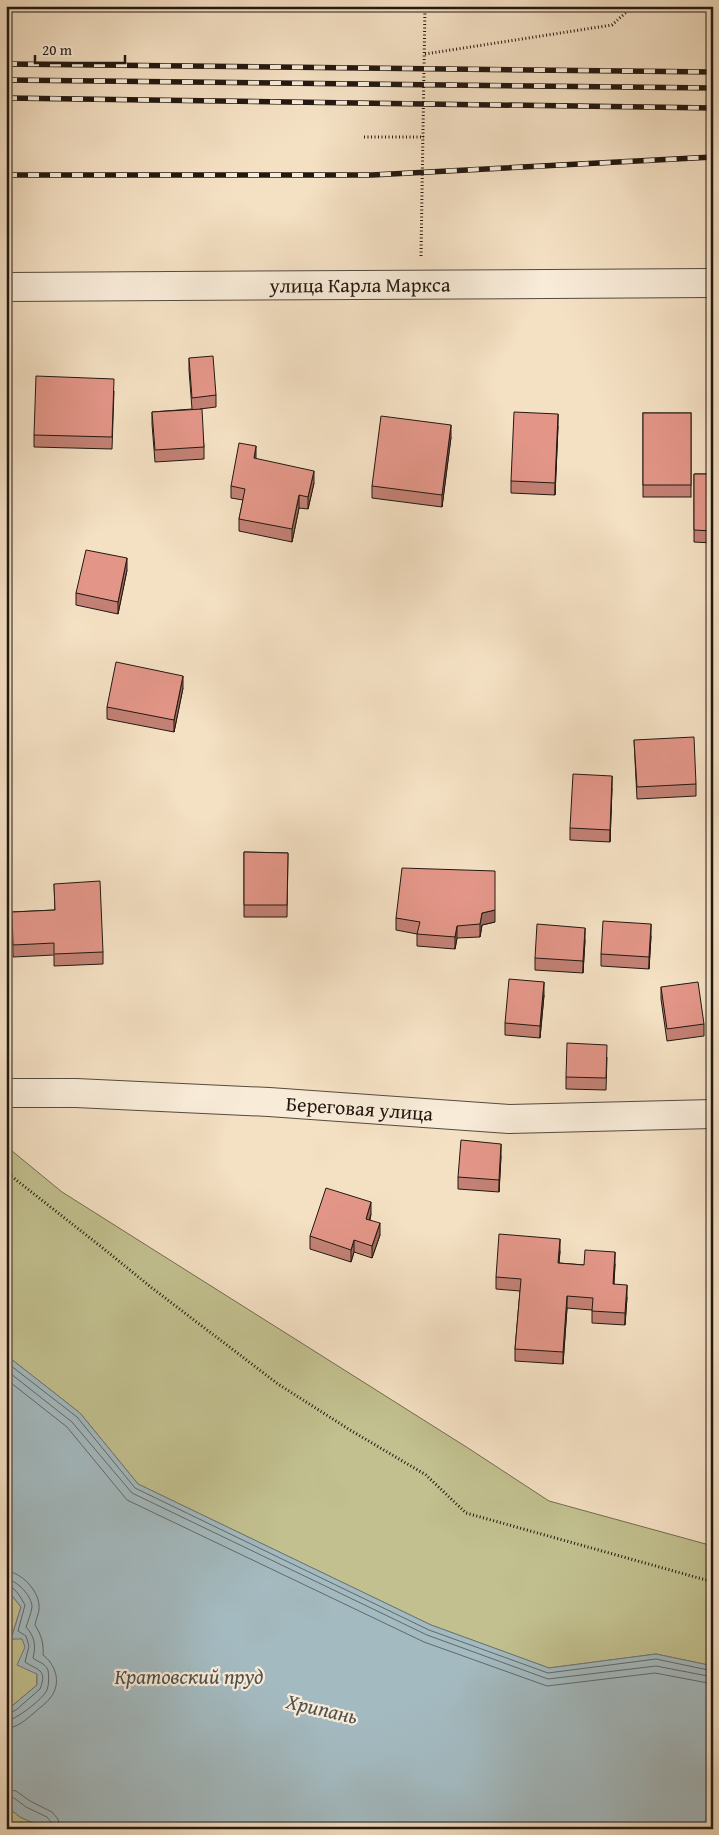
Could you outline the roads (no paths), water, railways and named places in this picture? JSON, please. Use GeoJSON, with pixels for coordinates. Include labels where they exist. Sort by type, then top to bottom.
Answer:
{"type":"FeatureCollection","features":[{"type":"Feature","properties":{"kind":"street","name":"улица Карла Маркса"},"geometry":{"type":"LineString","coordinates":[[6,288],[713,283]]}},
{"type":"Feature","properties":{"kind":"street","name":"Береговая улица"},"geometry":{"type":"LineString","coordinates":[[6,1093],[76,1093],[269,1102],[509,1119],[713,1114]]}},
{"type":"Feature","properties":{"kind":"water","name":"Кратовский пруд"},"geometry":{"type":"Polygon","coordinates":[[[6,1355],[80,1413],[138,1484],[431,1625],[549,1668],[656,1654],[713,1666],[713,1829],[46,1829],[20,1817],[6,1806],[6,1711],[37,1685],[37,1674],[17,1665],[25,1647],[22,1639],[11,1639],[21,1607],[6,1588],[6,1355]]]}},
{"type":"Feature","properties":{"kind":"railway"},"geometry":{"type":"LineString","coordinates":[[6,64],[713,72]]}},
{"type":"Feature","properties":{"kind":"railway"},"geometry":{"type":"LineString","coordinates":[[6,80],[713,88]]}},
{"type":"Feature","properties":{"kind":"railway"},"geometry":{"type":"LineString","coordinates":[[6,98],[713,108]]}},
{"type":"Feature","properties":{"kind":"railway"},"geometry":{"type":"LineString","coordinates":[[6,175],[372,175],[713,157]]}},
{"type":"Feature","properties":{"kind":"water label","name":"Хрипань"},"geometry":{"type":"Point","coordinates":[322,1709]}}]}
